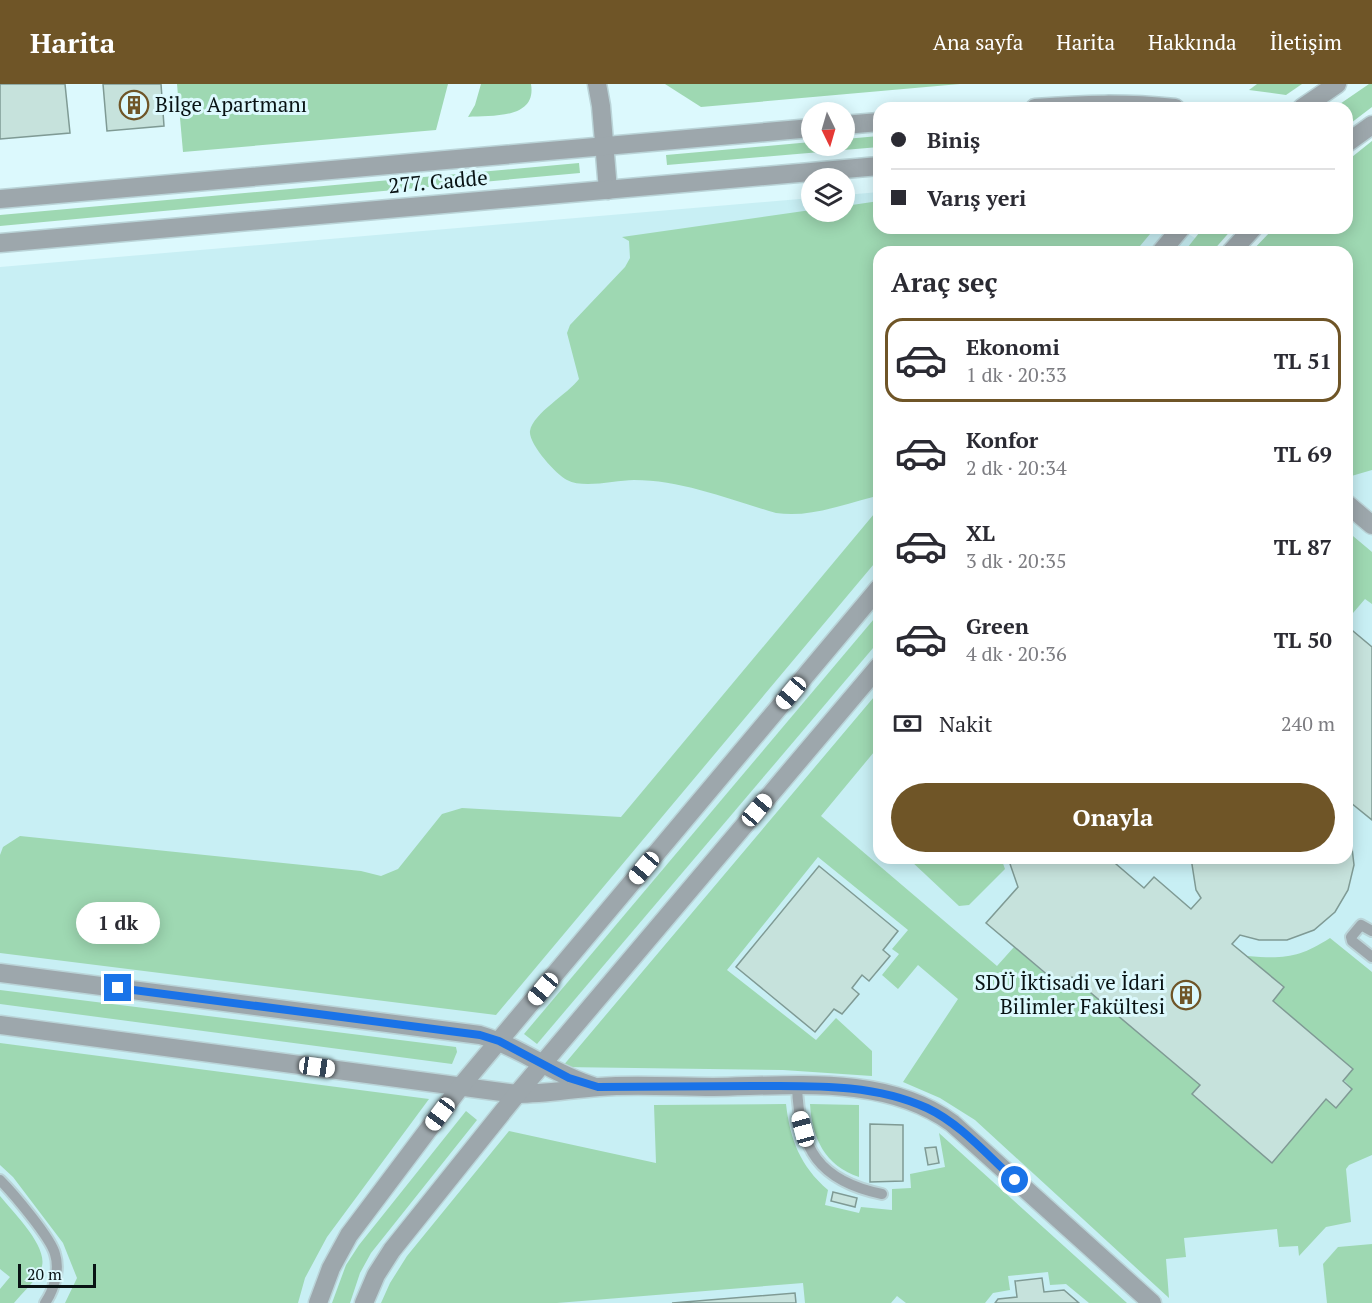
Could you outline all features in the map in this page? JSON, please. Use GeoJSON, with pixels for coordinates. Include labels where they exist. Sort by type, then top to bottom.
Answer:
{"type":"FeatureCollection","features":[{"type":"Feature","properties":{"kind":"street"},"geometry":{"type":"LineString","coordinates":[[597,84],[608,190]]}},
{"type":"Feature","properties":{"kind":"street"},"geometry":{"type":"LineString","coordinates":[[1310,102],[1336,84]]}},
{"type":"Feature","properties":{"kind":"street"},"geometry":{"type":"LineString","coordinates":[[855,124],[873,123]]}},
{"type":"Feature","properties":{"kind":"street"},"geometry":{"type":"LineString","coordinates":[[1353,139],[1372,125]]}},
{"type":"Feature","properties":{"kind":"street","name":"277. Cadde"},"geometry":{"type":"LineString","coordinates":[[0,199],[801,129]]}},
{"type":"Feature","properties":{"kind":"street","name":"277. Cadde"},"geometry":{"type":"LineString","coordinates":[[0,243],[873,167]]}},
{"type":"Feature","properties":{"kind":"street"},"geometry":{"type":"LineString","coordinates":[[1166,246],[1176,234]]}},
{"type":"Feature","properties":{"kind":"street"},"geometry":{"type":"LineString","coordinates":[[1236,246],[1248,234]]}},
{"type":"Feature","properties":{"kind":"street"},"geometry":{"type":"LineString","coordinates":[[1353,509],[1372,525]]}},
{"type":"Feature","properties":{"kind":"street"},"geometry":{"type":"LineString","coordinates":[[318,1303],[331,1268],[349,1235],[461,1086],[873,595]]}},
{"type":"Feature","properties":{"kind":"street"},"geometry":{"type":"LineString","coordinates":[[364,1303],[376,1275],[392,1250],[517,1094],[873,673]]}},
{"type":"Feature","properties":{"kind":"street"},"geometry":{"type":"LineString","coordinates":[[0,973],[461,1032],[499,1041],[569,1078],[598,1087]]}},
{"type":"Feature","properties":{"kind":"street"},"geometry":{"type":"LineString","coordinates":[[0,1025],[517,1094],[539,1094],[598,1087],[797,1086],[883,1093],[916,1103],[941,1115],[1152,1303]]}},
{"type":"Feature","properties":{"kind":"lane"},"geometry":{"type":"LineString","coordinates":[[1372,932],[1361,925],[1352,937],[1352,941],[1372,957]]}},
{"type":"Feature","properties":{"kind":"lane"},"geometry":{"type":"LineString","coordinates":[[797,1086],[803,1129],[816,1158],[824,1169],[848,1184],[882,1194]]}},
{"type":"Feature","properties":{"kind":"lane"},"geometry":{"type":"LineString","coordinates":[[0,1180],[53,1250],[57,1269],[51,1293],[45,1303]]}},
{"type":"Feature","properties":{"kind":"shaded area"},"geometry":{"type":"Polygon","coordinates":[[[1372,141],[1372,1303],[0,1303],[0,267],[801,199],[801,222],[855,222],[855,194],[873,193],[873,234],[1188,234],[1208,246],[873,246],[873,864],[1353,864],[1353,246],[1257,246],[1268,234],[1353,234],[1353,156],[1372,141]]]}},
{"type":"Feature","properties":{"kind":"green space"},"geometry":{"type":"Polygon","coordinates":[[[177,84],[448,84],[436,130],[183,152],[177,84]]]}},
{"type":"Feature","properties":{"kind":"green space"},"geometry":{"type":"Polygon","coordinates":[[[481,84],[531,84],[531,96],[520,110],[500,115],[468,117],[475,105],[481,84]]]}},
{"type":"Feature","properties":{"kind":"green space"},"geometry":{"type":"Polygon","coordinates":[[[665,84],[960,84],[701,107],[665,84]]]}},
{"type":"Feature","properties":{"kind":"green space"},"geometry":{"type":"Polygon","coordinates":[[[1257,84],[1302,84],[1286,95],[1249,90],[1257,84]]]}},
{"type":"Feature","properties":{"kind":"green space"},"geometry":{"type":"Polygon","coordinates":[[[1372,84],[1372,107],[1353,121],[1353,102],[1343,102],[1372,84]]]}},
{"type":"Feature","properties":{"kind":"green space"},"geometry":{"type":"Polygon","coordinates":[[[873,137],[873,148],[855,149],[855,138],[873,137]]]}},
{"type":"Feature","properties":{"kind":"green space"},"geometry":{"type":"Polygon","coordinates":[[[1372,141],[1372,470],[1353,476],[1353,246],[1257,246],[1268,234],[1353,234],[1353,156],[1372,141]]]}},
{"type":"Feature","properties":{"kind":"green space"},"geometry":{"type":"Polygon","coordinates":[[[801,143],[801,154],[667,165],[666,155],[801,143]]]}},
{"type":"Feature","properties":{"kind":"green space"},"geometry":{"type":"Polygon","coordinates":[[[579,163],[580,173],[0,226],[0,215],[579,163]]]}},
{"type":"Feature","properties":{"kind":"green space"},"geometry":{"type":"Polygon","coordinates":[[[873,202],[873,234],[1150,234],[1140,246],[873,246],[873,497],[801,514],[776,513],[670,483],[634,480],[591,484],[574,483],[562,477],[533,443],[530,431],[537,417],[579,379],[567,333],[570,325],[625,267],[630,258],[629,241],[622,237],[801,211],[801,222],[855,222],[855,205],[873,202]]]}},
{"type":"Feature","properties":{"kind":"green space"},"geometry":{"type":"Polygon","coordinates":[[[1198,234],[1228,234],[1217,246],[1189,246],[1198,234]]]}},
{"type":"Feature","properties":{"kind":"green space"},"geometry":{"type":"Polygon","coordinates":[[[873,515],[873,565],[496,1015],[0,953],[0,855],[3,847],[20,836],[361,871],[381,876],[398,869],[442,814],[462,808],[621,817],[873,515]]]}},
{"type":"Feature","properties":{"kind":"green space"},"geometry":{"type":"Polygon","coordinates":[[[1353,536],[1372,552],[1372,604],[1365,599],[1353,613],[1353,536]]]}},
{"type":"Feature","properties":{"kind":"green space"},"geometry":{"type":"Polygon","coordinates":[[[873,620],[873,648],[537,1044],[524,1034],[873,620]]]}},
{"type":"Feature","properties":{"kind":"green space"},"geometry":{"type":"Polygon","coordinates":[[[873,698],[873,753],[821,816],[873,860],[873,864],[877,864],[997,966],[1014,947],[1062,988],[1072,977],[1200,1085],[1192,1094],[1272,1162],[1326,1099],[1337,1107],[1352,1089],[1273,1001],[1284,987],[1247,956],[1291,956],[1309,950],[1330,938],[1372,972],[1372,1155],[1349,1165],[1346,1169],[1351,1222],[1326,1227],[1299,1256],[1298,1246],[1279,1247],[1277,1229],[1184,1238],[1186,1257],[1166,1259],[1169,1298],[975,1120],[940,1098],[903,1082],[958,999],[918,965],[898,989],[882,975],[899,954],[892,949],[908,930],[818,857],[727,970],[816,1040],[836,1018],[872,1051],[872,1076],[783,1070],[562,1067],[873,698]]]}},
{"type":"Feature","properties":{"kind":"green space"},"geometry":{"type":"Polygon","coordinates":[[[914,864],[1003,864],[1005,869],[969,905],[959,906],[914,864]]]}},
{"type":"Feature","properties":{"kind":"green space"},"geometry":{"type":"Polygon","coordinates":[[[0,990],[456,1047],[457,1052],[452,1064],[0,1004],[0,990]]]}},
{"type":"Feature","properties":{"kind":"green space"},"geometry":{"type":"Polygon","coordinates":[[[0,1043],[429,1099],[327,1237],[305,1278],[298,1303],[65,1303],[77,1278],[63,1243],[13,1177],[0,1165],[0,1043]]]}},
{"type":"Feature","properties":{"kind":"green space"},"geometry":{"type":"Polygon","coordinates":[[[786,1104],[790,1129],[798,1151],[810,1171],[828,1190],[825,1205],[859,1213],[861,1207],[892,1210],[892,1189],[911,1188],[910,1174],[945,1167],[939,1133],[1127,1303],[1089,1303],[1066,1284],[1050,1285],[1048,1272],[1008,1276],[1010,1290],[993,1293],[985,1303],[906,1303],[897,1296],[891,1303],[805,1303],[803,1283],[557,1303],[381,1303],[390,1283],[407,1256],[509,1131],[656,1163],[654,1105],[786,1104]]]}},
{"type":"Feature","properties":{"kind":"green space"},"geometry":{"type":"Polygon","coordinates":[[[810,1104],[859,1105],[859,1177],[837,1166],[822,1149],[814,1128],[810,1104]]]}},
{"type":"Feature","properties":{"kind":"green space"},"geometry":{"type":"Polygon","coordinates":[[[466,1111],[477,1120],[371,1253],[360,1273],[350,1303],[332,1303],[346,1265],[359,1245],[466,1111]]]}},
{"type":"Feature","properties":{"kind":"green space"},"geometry":{"type":"Polygon","coordinates":[[[0,1196],[34,1239],[42,1258],[42,1266],[37,1276],[14,1303],[0,1303],[0,1289],[10,1277],[0,1269],[0,1196]]]}},
{"type":"Feature","properties":{"kind":"green space"},"geometry":{"type":"Polygon","coordinates":[[[1372,1244],[1372,1303],[1327,1303],[1323,1264],[1338,1247],[1372,1244]]]}},
{"type":"Feature","properties":{"kind":"building"},"geometry":{"type":"Polygon","coordinates":[[[0,84],[65,84],[70,133],[0,139],[0,84]]]}},
{"type":"Feature","properties":{"kind":"building","name":"Bilge Apartmanı"},"geometry":{"type":"Polygon","coordinates":[[[103,84],[161,84],[164,126],[107,131],[103,84]]]}},
{"type":"Feature","properties":{"kind":"building"},"geometry":{"type":"Polygon","coordinates":[[[1353,631],[1372,647],[1372,820],[1353,805],[1353,631]]]}},
{"type":"Feature","properties":{"kind":"building","name":"SDÜ İktisadi ve İdari Bilimler Fakültesi"},"geometry":{"type":"Polygon","coordinates":[[[1353,856],[1354,865],[1348,890],[1335,912],[1314,930],[1287,940],[1259,940],[1240,935],[1232,944],[1284,987],[1273,1001],[1353,1069],[1343,1081],[1352,1089],[1336,1108],[1326,1099],[1272,1163],[1192,1094],[1200,1085],[1072,977],[1063,988],[986,923],[1018,887],[1010,864],[1116,864],[1144,888],[1154,877],[1191,909],[1201,898],[1196,890],[1192,864],[1353,864],[1353,856]]]}},
{"type":"Feature","properties":{"kind":"building"},"geometry":{"type":"Polygon","coordinates":[[[819,866],[898,931],[883,950],[890,956],[869,981],[862,975],[852,988],[859,994],[842,1014],[834,1009],[815,1032],[736,967],[819,866]]]}},
{"type":"Feature","properties":{"kind":"building"},"geometry":{"type":"Polygon","coordinates":[[[870,1124],[903,1125],[903,1181],[870,1182],[870,1124]]]}},
{"type":"Feature","properties":{"kind":"building"},"geometry":{"type":"Polygon","coordinates":[[[936,1147],[939,1163],[928,1165],[925,1148],[936,1147]]]}},
{"type":"Feature","properties":{"kind":"building"},"geometry":{"type":"Polygon","coordinates":[[[833,1192],[857,1198],[855,1207],[831,1201],[833,1192]]]}},
{"type":"Feature","properties":{"kind":"building"},"geometry":{"type":"Polygon","coordinates":[[[1042,1278],[1044,1292],[1064,1290],[1079,1303],[995,1303],[998,1299],[1017,1297],[1015,1281],[1042,1278]]]}},
{"type":"Feature","properties":{"kind":"building"},"geometry":{"type":"Polygon","coordinates":[[[795,1293],[796,1303],[672,1303],[795,1293]]]}},
{"type":"Feature","properties":{"kind":"place","name":"Bilge Apartmanı"},"geometry":{"type":"Point","coordinates":[134,105]}},
{"type":"Feature","properties":{"kind":"place","name":"SDÜ İktisadi ve İdari Bilimler Fakültesi"},"geometry":{"type":"Point","coordinates":[1186,995]}},
{"type":"Feature","properties":{"kind":"route"},"geometry":{"type":"LineString","coordinates":[[118,988],[480,1035],[499,1041],[569,1078],[598,1087],[797,1086],[883,1093],[905,1099],[941,1115],[1015,1180]]}}]}
